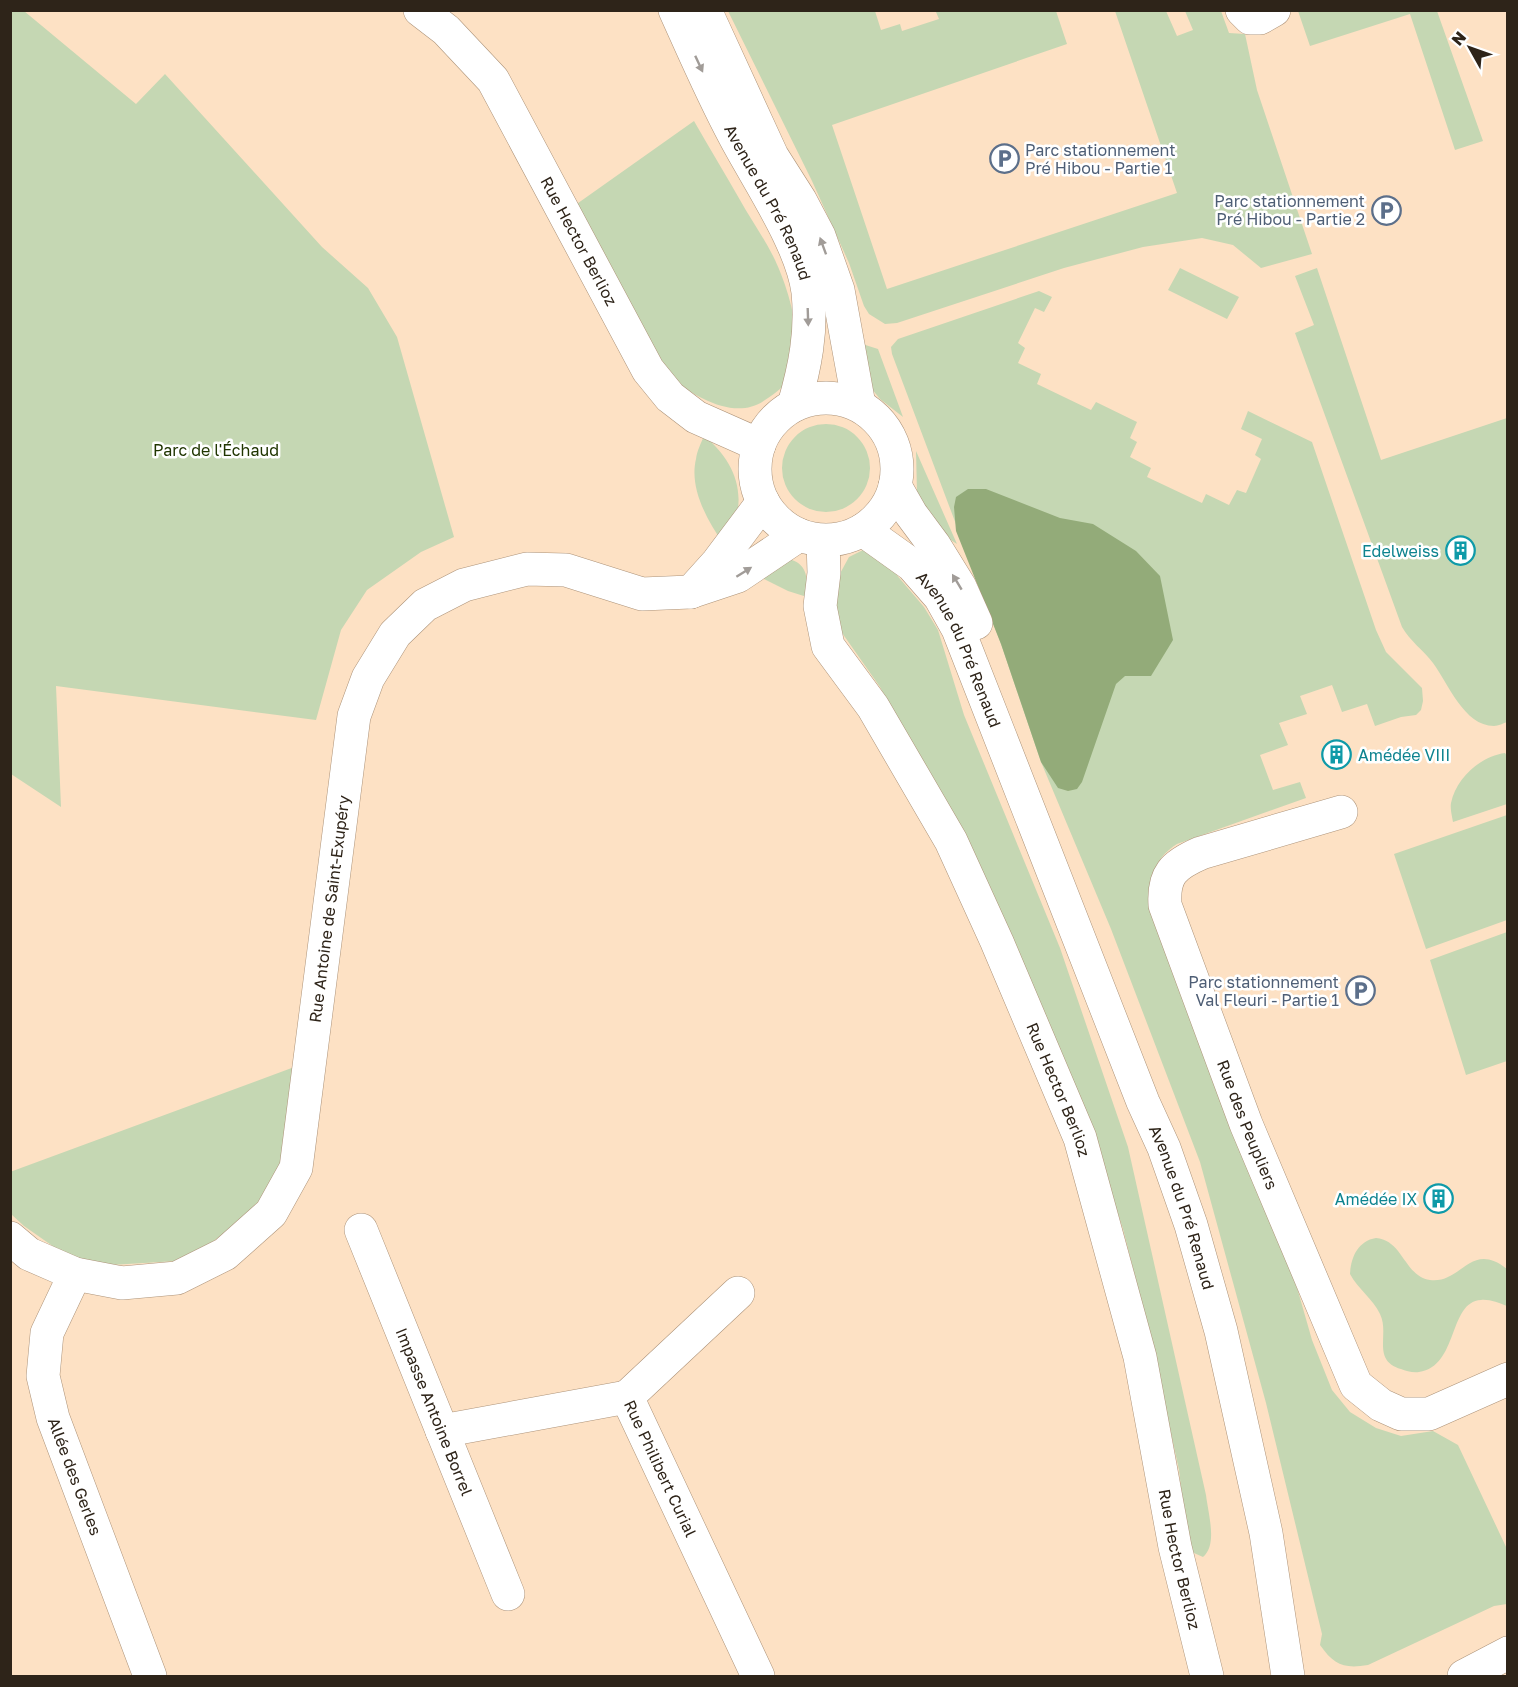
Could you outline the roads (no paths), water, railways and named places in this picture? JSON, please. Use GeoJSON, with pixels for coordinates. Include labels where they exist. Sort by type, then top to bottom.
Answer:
{"type":"FeatureCollection","features":[{"type":"Feature","properties":{"kind":"street","name":"Rue Hector Berlioz"},"geometry":{"type":"LineString","coordinates":[[420,10],[446,30],[493,80],[648,370],[670,397],[696,417],[759,445]]}},
{"type":"Feature","properties":{"kind":"street","name":"Avenue du Pré Renaud"},"geometry":{"type":"LineString","coordinates":[[675,10],[721,110],[800,259],[808,291],[809,339],[794,405]]}},
{"type":"Feature","properties":{"kind":"street","name":"Avenue du Pré Renaud"},"geometry":{"type":"LineString","coordinates":[[705,10],[772,156],[800,200],[819,236],[838,290],[859,405]]}},
{"type":"Feature","properties":{"kind":"street"},"geometry":{"type":"LineString","coordinates":[[1242,10],[1250,18],[1260,18],[1274,10]]}},
{"type":"Feature","properties":{"kind":"street"},"geometry":{"type":"LineString","coordinates":[[815,398],[838,399],[859,405],[874,416],[887,431],[895,448],[898,467],[895,486],[889,504],[878,519],[863,530],[844,538],[811,538],[778,522],[763,502],[756,484],[755,464],[759,445],[774,422],[794,405],[815,398]]}},
{"type":"Feature","properties":{"kind":"street","name":"Avenue du Pré Renaud"},"geometry":{"type":"LineString","coordinates":[[895,486],[960,587],[978,628],[991,674],[1008,758]]}},
{"type":"Feature","properties":{"kind":"street"},"geometry":{"type":"LineString","coordinates":[[690,592],[718,562],[763,502]]}},
{"type":"Feature","properties":{"kind":"street","name":"Avenue du Pré Renaud"},"geometry":{"type":"LineString","coordinates":[[863,530],[912,565],[940,597],[958,629],[1143,1102],[1164,1149],[1191,1225],[1221,1331],[1266,1533],[1288,1677]]}},
{"type":"Feature","properties":{"kind":"street","name":"Rue Hector Berlioz"},"geometry":{"type":"LineString","coordinates":[[811,538],[824,573],[820,606],[828,646],[873,707],[951,841],[997,942],[1080,1138],[1140,1357],[1175,1547],[1207,1677]]}},
{"type":"Feature","properties":{"kind":"street","name":"Rue Antoine de Saint-Exupéry"},"geometry":{"type":"LineString","coordinates":[[10,1238],[29,1254],[75,1275],[122,1283],[177,1278],[225,1254],[271,1213],[296,1168],[354,716],[368,678],[395,634],[425,605],[464,585],[527,569],[566,570],[642,594],[690,592],[738,576],[811,538]]}},
{"type":"Feature","properties":{"kind":"street","name":"Rue des Peupliers"},"geometry":{"type":"LineString","coordinates":[[1341,812],[1201,853],[1185,860],[1171,872],[1164,887],[1165,905],[1241,1113],[1356,1385],[1381,1405],[1401,1414],[1429,1413],[1508,1379]]}},
{"type":"Feature","properties":{"kind":"street","name":"Impasse Antoine Borrel"},"geometry":{"type":"LineString","coordinates":[[361,1230],[508,1594]]}},
{"type":"Feature","properties":{"kind":"street","name":"Allée des Gerles"},"geometry":{"type":"LineString","coordinates":[[75,1275],[47,1333],[43,1376],[53,1418],[150,1677]]}},
{"type":"Feature","properties":{"kind":"street","name":"Rue Philibert Curial"},"geometry":{"type":"LineString","coordinates":[[738,1293],[627,1397],[758,1677]]}},
{"type":"Feature","properties":{"kind":"street"},"geometry":{"type":"LineString","coordinates":[[442,1431],[627,1397]]}},
{"type":"Feature","properties":{"kind":"street"},"geometry":{"type":"LineString","coordinates":[[1464,1677],[1508,1653]]}},
{"type":"Feature","properties":{"kind":"place","name":"Parc stationnement Pré Hibou - Partie 1"},"geometry":{"type":"Point","coordinates":[1004,159]}},
{"type":"Feature","properties":{"kind":"place","name":"Parc stationnement Pré Hibou - Partie 2"},"geometry":{"type":"Point","coordinates":[1386,210]}},
{"type":"Feature","properties":{"kind":"place","name":"Edelweiss"},"geometry":{"type":"Point","coordinates":[1460,551]}},
{"type":"Feature","properties":{"kind":"place","name":"Amédée VIII"},"geometry":{"type":"Point","coordinates":[1337,755]}},
{"type":"Feature","properties":{"kind":"place","name":"Parc stationnement Val Fleuri - Partie 1"},"geometry":{"type":"Point","coordinates":[1360,991]}},
{"type":"Feature","properties":{"kind":"place","name":"Amédée IX"},"geometry":{"type":"Point","coordinates":[1438,1199]}},
{"type":"Feature","properties":{"kind":"park label","name":"Parc de l'Échaud"},"geometry":{"type":"Point","coordinates":[216,450]}}]}
